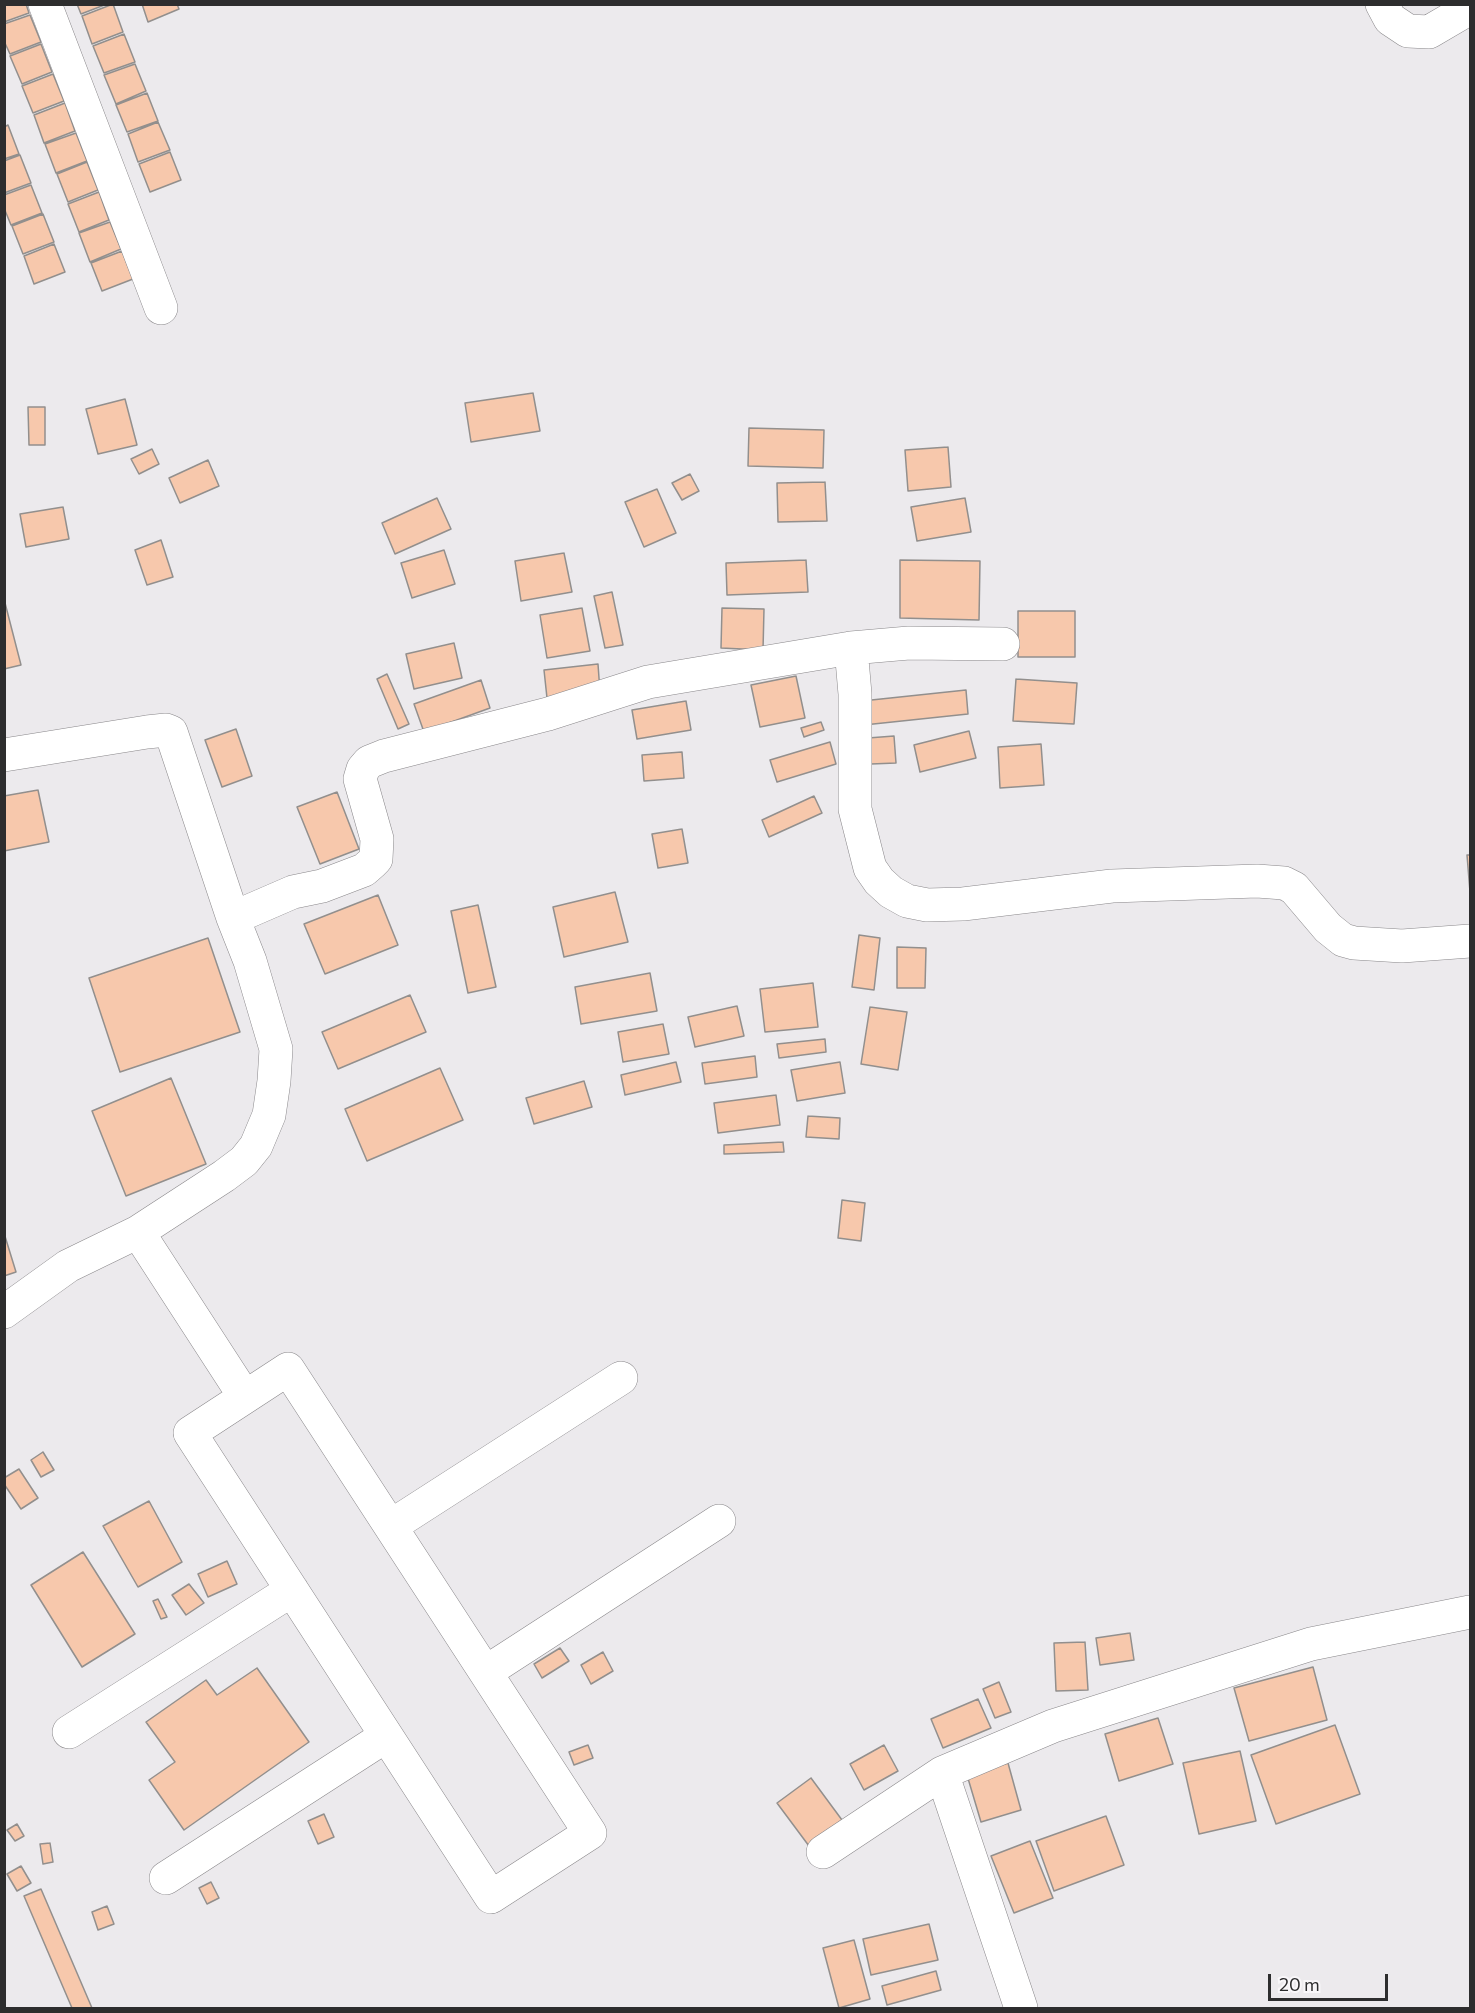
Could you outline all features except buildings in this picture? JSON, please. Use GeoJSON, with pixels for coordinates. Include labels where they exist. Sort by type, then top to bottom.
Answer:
{"type":"FeatureCollection","features":[{"type":"Feature","properties":{"kind":"street"},"geometry":{"type":"LineString","coordinates":[[45,4],[161,308]]}},
{"type":"Feature","properties":{"kind":"street"},"geometry":{"type":"LineString","coordinates":[[1382,4],[1390,19],[1408,31],[1429,32],[1470,8]]}},
{"type":"Feature","properties":{"kind":"street"},"geometry":{"type":"LineString","coordinates":[[233,918],[293,892],[322,886],[364,870],[372,864],[376,859],[377,839],[360,779],[363,769],[374,759],[548,714],[648,682],[851,648],[909,643],[1003,644]]}},
{"type":"Feature","properties":{"kind":"street"},"geometry":{"type":"LineString","coordinates":[[851,648],[855,694],[855,809],[870,868],[891,892],[907,901],[927,905],[963,904],[1112,885],[1257,881],[1284,883],[1294,888],[1328,928],[1343,940],[1354,943],[1402,946],[1470,941]]}},
{"type":"Feature","properties":{"kind":"street"},"geometry":{"type":"LineString","coordinates":[[4,754],[147,732],[166,730],[171,732],[233,918],[250,961],[276,1049],[269,1115],[256,1146],[244,1161],[138,1232],[68,1266],[4,1312]]}},
{"type":"Feature","properties":{"kind":"street"},"geometry":{"type":"LineString","coordinates":[[138,1232],[245,1397]]}},
{"type":"Feature","properties":{"kind":"street"},"geometry":{"type":"LineString","coordinates":[[288,1369],[590,1833],[491,1898],[190,1433],[245,1397],[288,1369]]}},
{"type":"Feature","properties":{"kind":"street"},"geometry":{"type":"LineString","coordinates":[[391,1526],[621,1378]]}},
{"type":"Feature","properties":{"kind":"street"},"geometry":{"type":"LineString","coordinates":[[486,1672],[719,1521]]}},
{"type":"Feature","properties":{"kind":"street"},"geometry":{"type":"LineString","coordinates":[[69,1732],[292,1590]]}},
{"type":"Feature","properties":{"kind":"street"},"geometry":{"type":"LineString","coordinates":[[823,1852],[942,1773],[1053,1726],[1311,1644],[1470,1612]]}},
{"type":"Feature","properties":{"kind":"street"},"geometry":{"type":"LineString","coordinates":[[166,1878],[386,1736]]}},
{"type":"Feature","properties":{"kind":"street"},"geometry":{"type":"LineString","coordinates":[[942,1773],[1021,2008]]}}]}
